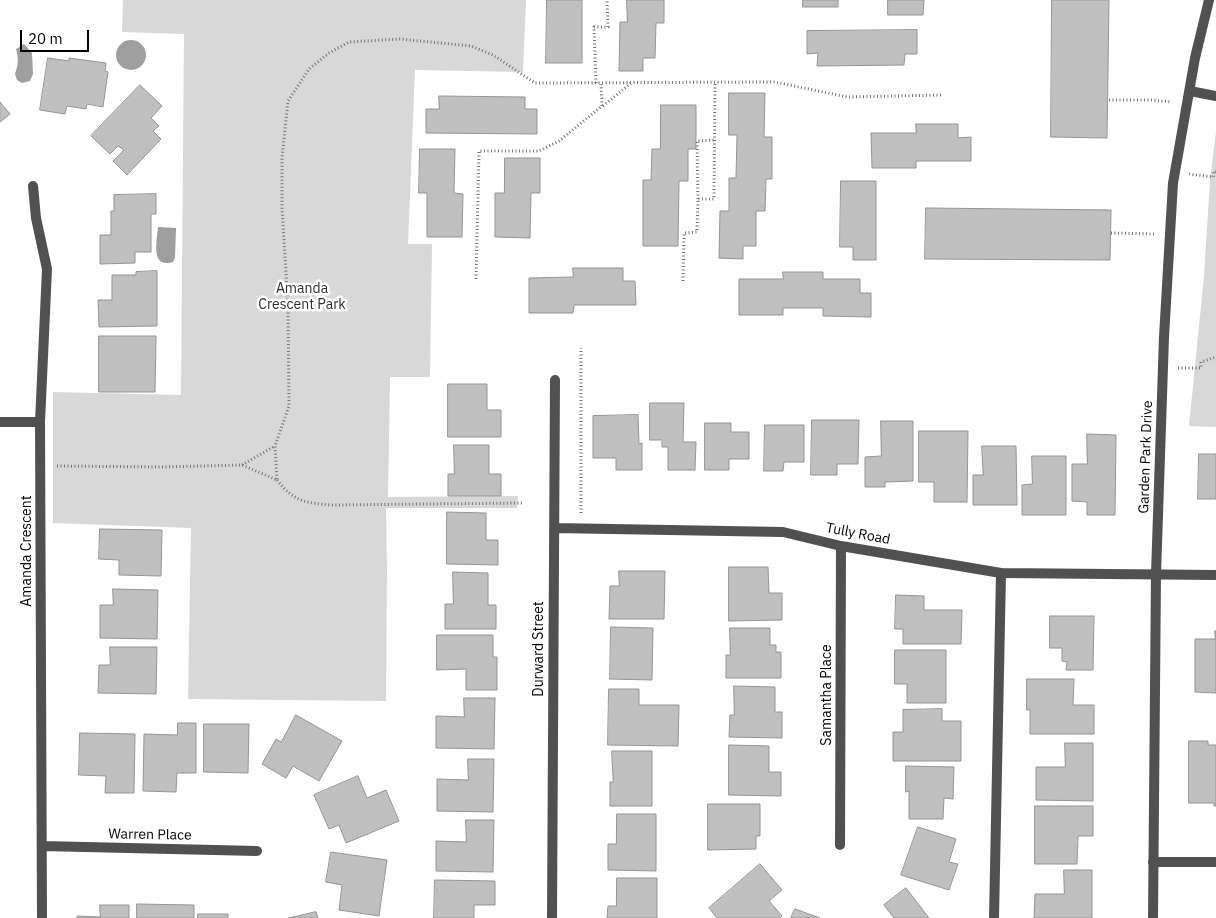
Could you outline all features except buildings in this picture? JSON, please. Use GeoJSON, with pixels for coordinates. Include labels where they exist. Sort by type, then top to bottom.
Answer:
{"type":"FeatureCollection","features":[{"type":"Feature","properties":{"kind":"street","name":"Garden Park Drive"},"geometry":{"type":"LineString","coordinates":[[1153,918],[1156,574],[1163,368],[1170,235],[1175,173],[1195,58],[1209,0]]}},
{"type":"Feature","properties":{"kind":"street"},"geometry":{"type":"LineString","coordinates":[[1190,91],[1216,96]]}},
{"type":"Feature","properties":{"kind":"street","name":"Amanda Crescent"},"geometry":{"type":"LineString","coordinates":[[33,186],[36,218],[47,270],[40,422],[42,918]]}},
{"type":"Feature","properties":{"kind":"street","name":"Durward Street"},"geometry":{"type":"LineString","coordinates":[[552,918],[554,380]]}},
{"type":"Feature","properties":{"kind":"street"},"geometry":{"type":"LineString","coordinates":[[0,422],[40,422]]}},
{"type":"Feature","properties":{"kind":"street","name":"Tully Road"},"geometry":{"type":"LineString","coordinates":[[554,528],[783,532],[842,546],[1001,573],[1216,575]]}},
{"type":"Feature","properties":{"kind":"street","name":"Samantha Place"},"geometry":{"type":"LineString","coordinates":[[840,844],[842,546]]}},
{"type":"Feature","properties":{"kind":"street"},"geometry":{"type":"LineString","coordinates":[[994,918],[1001,573]]}},
{"type":"Feature","properties":{"kind":"street","name":"Warren Place"},"geometry":{"type":"LineString","coordinates":[[42,846],[258,850]]}},
{"type":"Feature","properties":{"kind":"street"},"geometry":{"type":"LineString","coordinates":[[1153,862],[1216,862]]}},
{"type":"Feature","properties":{"kind":"path"},"geometry":{"type":"LineString","coordinates":[[596,83],[594,27],[608,26],[607,0]]}},
{"type":"Feature","properties":{"kind":"path"},"geometry":{"type":"LineString","coordinates":[[277,480],[275,446],[289,406],[288,305],[282,208],[282,158],[288,101],[309,69],[329,52],[349,42],[400,39],[470,46],[493,55],[535,83],[775,82],[847,96],[943,95]]}},
{"type":"Feature","properties":{"kind":"path"},"geometry":{"type":"LineString","coordinates":[[698,199],[714,199],[715,82]]}},
{"type":"Feature","properties":{"kind":"path"},"geometry":{"type":"LineString","coordinates":[[601,83],[602,106]]}},
{"type":"Feature","properties":{"kind":"path"},"geometry":{"type":"LineString","coordinates":[[476,279],[479,151],[539,151],[559,142],[631,83]]}},
{"type":"Feature","properties":{"kind":"path"},"geometry":{"type":"LineString","coordinates":[[1109,100],[1150,100],[1187,103]]}},
{"type":"Feature","properties":{"kind":"path"},"geometry":{"type":"LineString","coordinates":[[683,281],[684,233],[698,232],[697,141],[714,140]]}},
{"type":"Feature","properties":{"kind":"path"},"geometry":{"type":"LineString","coordinates":[[1175,173],[1213,177],[1214,171],[1216,172]]}},
{"type":"Feature","properties":{"kind":"path"},"geometry":{"type":"LineString","coordinates":[[1111,234],[1170,235]]}},
{"type":"Feature","properties":{"kind":"path"},"geometry":{"type":"LineString","coordinates":[[580,528],[581,348]]}},
{"type":"Feature","properties":{"kind":"path"},"geometry":{"type":"LineString","coordinates":[[1163,368],[1201,368],[1201,362],[1216,357]]}},
{"type":"Feature","properties":{"kind":"path"},"geometry":{"type":"LineString","coordinates":[[242,465],[275,446]]}},
{"type":"Feature","properties":{"kind":"path"},"geometry":{"type":"LineString","coordinates":[[40,466],[162,467],[242,465],[277,480],[287,492],[307,503],[332,506],[522,503]]}},
{"type":"Feature","properties":{"kind":"green space","name":"Amanda Crescent Park"},"geometry":{"type":"Polygon","coordinates":[[[123,0],[526,0],[523,72],[415,70],[408,244],[432,244],[430,377],[390,377],[388,497],[518,496],[517,508],[386,508],[386,701],[188,699],[191,528],[53,523],[53,392],[181,395],[184,34],[122,32],[123,0]]]}},
{"type":"Feature","properties":{"kind":"green space"},"geometry":{"type":"Polygon","coordinates":[[[1216,131],[1216,427],[1189,426],[1204,276],[1210,181],[1216,131]]]}},
{"type":"Feature","properties":{"kind":"shaded area"},"geometry":{"type":"Polygon","coordinates":[[[131,40],[142,44],[146,55],[142,66],[131,70],[120,66],[116,55],[120,44],[131,40]]]}},
{"type":"Feature","properties":{"kind":"shaded area"},"geometry":{"type":"Polygon","coordinates":[[[24,44],[32,53],[33,74],[30,81],[22,83],[17,80],[15,74],[18,62],[16,49],[24,44]]]}},
{"type":"Feature","properties":{"kind":"shaded area"},"geometry":{"type":"Polygon","coordinates":[[[158,227],[176,228],[175,258],[173,262],[166,263],[158,258],[156,246],[158,227]]]}}]}
